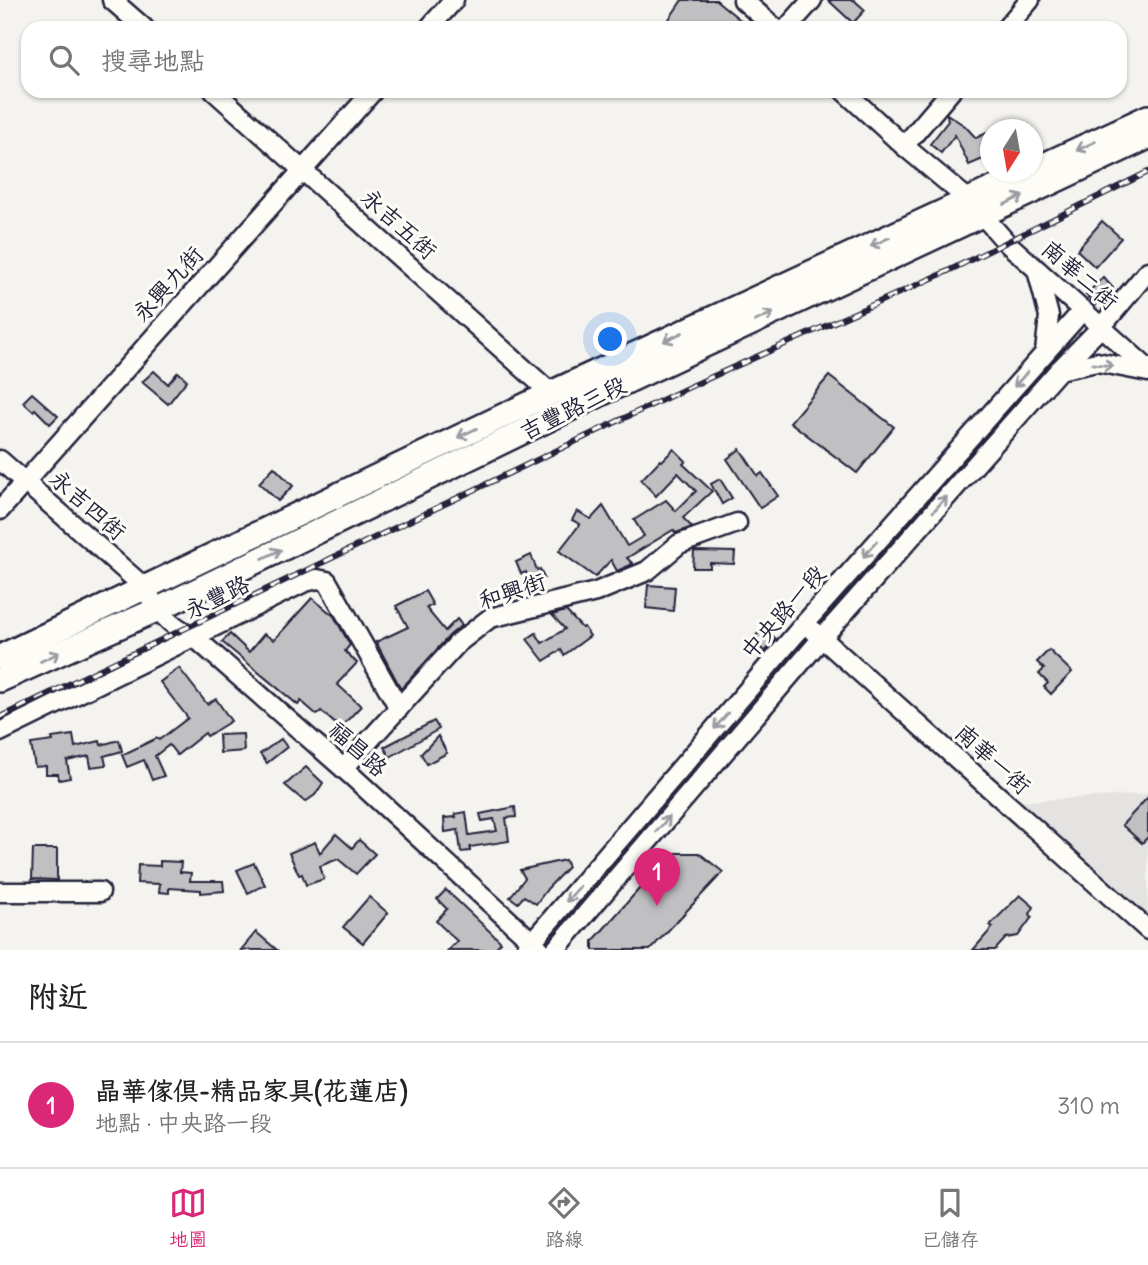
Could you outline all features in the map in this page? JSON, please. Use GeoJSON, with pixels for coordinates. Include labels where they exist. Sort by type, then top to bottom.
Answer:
{"type":"FeatureCollection","features":[{"type":"Feature","properties":{"kind":"main road","name":"吉豐路三段"},"geometry":{"type":"LineString","coordinates":[[0,680],[156,610],[611,389],[976,208],[1148,117]]}},
{"type":"Feature","properties":{"kind":"main road","name":"吉豐路三段"},"geometry":{"type":"LineString","coordinates":[[0,657],[551,393],[976,208],[1148,137]]}},
{"type":"Feature","properties":{"kind":"street"},"geometry":{"type":"LineString","coordinates":[[112,0],[136,21]]}},
{"type":"Feature","properties":{"kind":"street"},"geometry":{"type":"LineString","coordinates":[[435,21],[454,0]]}},
{"type":"Feature","properties":{"kind":"street"},"geometry":{"type":"LineString","coordinates":[[743,0],[767,21]]}},
{"type":"Feature","properties":{"kind":"street"},"geometry":{"type":"LineString","coordinates":[[792,21],[812,0]]}},
{"type":"Feature","properties":{"kind":"street"},"geometry":{"type":"LineString","coordinates":[[1012,21],[1030,0]]}},
{"type":"Feature","properties":{"kind":"street","name":"永吉五街"},"geometry":{"type":"LineString","coordinates":[[222,98],[551,393]]}},
{"type":"Feature","properties":{"kind":"street","name":"永興九街"},"geometry":{"type":"LineString","coordinates":[[0,510],[367,98]]}},
{"type":"Feature","properties":{"kind":"street","name":"南華二街"},"geometry":{"type":"LineString","coordinates":[[852,98],[976,208],[1006,242],[1102,326],[1148,371]]}},
{"type":"Feature","properties":{"kind":"street"},"geometry":{"type":"LineString","coordinates":[[904,146],[945,98]]}},
{"type":"Feature","properties":{"kind":"street"},"geometry":{"type":"LineString","coordinates":[[1037,270],[1049,316],[1045,352]]}},
{"type":"Feature","properties":{"kind":"street","name":"中央路一段"},"geometry":{"type":"LineString","coordinates":[[555,950],[821,638],[1059,370],[1102,326],[1148,271]]}},
{"type":"Feature","properties":{"kind":"street","name":"中央路一段"},"geometry":{"type":"LineString","coordinates":[[533,947],[805,624],[1083,310]]}},
{"type":"Feature","properties":{"kind":"street"},"geometry":{"type":"LineString","coordinates":[[1059,370],[1097,362],[1148,371]]}},
{"type":"Feature","properties":{"kind":"street","name":"永吉四街"},"geometry":{"type":"LineString","coordinates":[[0,460],[145,587]]}},
{"type":"Feature","properties":{"kind":"street","name":"和興街"},"geometry":{"type":"LineString","coordinates":[[344,768],[458,643],[490,618],[596,592],[647,571],[679,544],[737,523]]}},
{"type":"Feature","properties":{"kind":"street","name":"永豐路"},"geometry":{"type":"LineString","coordinates":[[0,732],[193,636],[305,582],[317,579],[327,581],[399,708]]}},
{"type":"Feature","properties":{"kind":"street","name":"福昌路"},"geometry":{"type":"LineString","coordinates":[[145,587],[156,610],[181,631],[193,636],[344,768],[533,947]]}},
{"type":"Feature","properties":{"kind":"street","name":"南華一街"},"geometry":{"type":"LineString","coordinates":[[805,624],[1148,930]]}},
{"type":"Feature","properties":{"kind":"street"},"geometry":{"type":"LineString","coordinates":[[0,892],[100,892]]}},
{"type":"Feature","properties":{"kind":"shaded area"},"geometry":{"type":"Polygon","coordinates":[[[1148,794],[1148,925],[1011,802],[1148,794]]]}},
{"type":"Feature","properties":{"kind":"building"},"geometry":{"type":"Polygon","coordinates":[[[682,0],[716,0],[742,21],[668,21],[682,0]]]}},
{"type":"Feature","properties":{"kind":"building"},"geometry":{"type":"Polygon","coordinates":[[[828,0],[854,0],[865,10],[855,21],[851,21],[828,0]]]}},
{"type":"Feature","properties":{"kind":"building"},"geometry":{"type":"Polygon","coordinates":[[[947,114],[965,126],[976,138],[980,136],[980,160],[969,165],[955,135],[941,153],[930,144],[948,121],[947,114]]]}},
{"type":"Feature","properties":{"kind":"building"},"geometry":{"type":"Polygon","coordinates":[[[1102,221],[1121,238],[1095,267],[1077,250],[1102,221]]]}},
{"type":"Feature","properties":{"kind":"building"},"geometry":{"type":"Polygon","coordinates":[[[1103,277],[1113,288],[1096,305],[1086,295],[1103,277]]]}},
{"type":"Feature","properties":{"kind":"building"},"geometry":{"type":"Polygon","coordinates":[[[154,371],[168,384],[178,372],[187,380],[168,404],[142,382],[154,371]]]}},
{"type":"Feature","properties":{"kind":"building"},"geometry":{"type":"Polygon","coordinates":[[[829,376],[894,427],[857,473],[790,422],[829,376]]]}},
{"type":"Feature","properties":{"kind":"building"},"geometry":{"type":"Polygon","coordinates":[[[32,393],[58,416],[50,424],[35,409],[33,411],[23,402],[32,393]]]}},
{"type":"Feature","properties":{"kind":"building"},"geometry":{"type":"Polygon","coordinates":[[[674,449],[686,461],[683,464],[712,491],[683,518],[692,527],[676,533],[673,530],[627,558],[633,564],[617,571],[611,560],[595,577],[559,551],[580,524],[572,520],[577,511],[591,519],[603,506],[627,546],[644,536],[634,520],[666,500],[676,511],[696,491],[678,473],[656,496],[641,480],[674,449]]]}},
{"type":"Feature","properties":{"kind":"building"},"geometry":{"type":"Polygon","coordinates":[[[740,449],[758,476],[762,473],[778,496],[760,508],[727,459],[740,449]]]}},
{"type":"Feature","properties":{"kind":"building"},"geometry":{"type":"Polygon","coordinates":[[[274,467],[293,486],[278,501],[259,483],[274,467]]]}},
{"type":"Feature","properties":{"kind":"building"},"geometry":{"type":"Polygon","coordinates":[[[720,479],[732,498],[722,504],[711,484],[720,479]]]}},
{"type":"Feature","properties":{"kind":"building"},"geometry":{"type":"Polygon","coordinates":[[[694,551],[735,552],[734,564],[710,563],[710,568],[693,568],[694,551]]]}},
{"type":"Feature","properties":{"kind":"building"},"geometry":{"type":"Polygon","coordinates":[[[531,555],[537,570],[540,569],[544,578],[530,583],[526,572],[521,574],[516,562],[531,555]]]}},
{"type":"Feature","properties":{"kind":"building"},"geometry":{"type":"Polygon","coordinates":[[[648,585],[675,587],[673,611],[646,608],[648,585]]]}},
{"type":"Feature","properties":{"kind":"building"},"geometry":{"type":"Polygon","coordinates":[[[425,591],[433,605],[426,608],[445,631],[457,619],[462,625],[401,689],[376,642],[408,627],[396,606],[425,591]]]}},
{"type":"Feature","properties":{"kind":"building"},"geometry":{"type":"Polygon","coordinates":[[[312,598],[334,616],[350,645],[345,651],[357,663],[337,684],[361,706],[340,728],[321,711],[317,715],[301,701],[298,705],[222,642],[230,634],[249,652],[264,634],[274,640],[312,598]]]}},
{"type":"Feature","properties":{"kind":"building"},"geometry":{"type":"Polygon","coordinates":[[[566,611],[590,636],[564,655],[561,650],[544,661],[527,639],[536,633],[542,643],[565,629],[552,615],[566,611]]]}},
{"type":"Feature","properties":{"kind":"building"},"geometry":{"type":"Polygon","coordinates":[[[764,627],[776,639],[765,652],[752,640],[764,627]]]}},
{"type":"Feature","properties":{"kind":"building"},"geometry":{"type":"Polygon","coordinates":[[[1049,650],[1072,672],[1051,694],[1044,687],[1048,683],[1039,674],[1044,669],[1037,662],[1049,650]]]}},
{"type":"Feature","properties":{"kind":"building"},"geometry":{"type":"Polygon","coordinates":[[[179,668],[207,704],[216,699],[231,721],[207,736],[205,733],[177,755],[169,745],[155,756],[164,776],[152,780],[144,760],[127,767],[122,755],[157,738],[159,740],[188,718],[160,682],[179,668]]]}},
{"type":"Feature","properties":{"kind":"building"},"geometry":{"type":"Polygon","coordinates":[[[434,721],[439,729],[390,757],[384,747],[434,721]]]}},
{"type":"Feature","properties":{"kind":"building"},"geometry":{"type":"Polygon","coordinates":[[[243,734],[244,751],[220,753],[219,735],[243,734]]]}},
{"type":"Feature","properties":{"kind":"building"},"geometry":{"type":"Polygon","coordinates":[[[73,735],[75,747],[100,741],[101,745],[119,740],[122,751],[104,756],[106,765],[91,767],[89,756],[67,761],[70,778],[59,780],[58,774],[46,774],[46,766],[35,767],[31,744],[73,735]]]}},
{"type":"Feature","properties":{"kind":"building"},"geometry":{"type":"Polygon","coordinates":[[[438,736],[447,753],[427,764],[421,754],[438,736]]]}},
{"type":"Feature","properties":{"kind":"building"},"geometry":{"type":"Polygon","coordinates":[[[281,739],[287,747],[267,763],[260,754],[281,739]]]}},
{"type":"Feature","properties":{"kind":"building"},"geometry":{"type":"Polygon","coordinates":[[[306,767],[323,783],[315,795],[305,802],[285,785],[306,767]]]}},
{"type":"Feature","properties":{"kind":"building"},"geometry":{"type":"Polygon","coordinates":[[[1148,797],[1148,837],[1142,843],[1122,825],[1148,797]]]}},
{"type":"Feature","properties":{"kind":"building"},"geometry":{"type":"Polygon","coordinates":[[[515,807],[516,817],[506,818],[509,841],[470,847],[470,851],[461,852],[458,830],[445,832],[444,818],[456,817],[455,814],[466,812],[469,835],[497,831],[494,819],[482,821],[480,814],[515,807]]]}},
{"type":"Feature","properties":{"kind":"building"},"geometry":{"type":"Polygon","coordinates":[[[336,834],[352,848],[359,840],[375,854],[356,874],[338,859],[320,866],[324,879],[306,885],[289,853],[315,842],[320,853],[336,834]]]}},
{"type":"Feature","properties":{"kind":"building"},"geometry":{"type":"Polygon","coordinates":[[[33,849],[57,849],[57,880],[32,879],[33,849]]]}},
{"type":"Feature","properties":{"kind":"building"},"geometry":{"type":"Polygon","coordinates":[[[671,853],[699,853],[723,872],[650,950],[593,950],[593,941],[671,853]]]}},
{"type":"Feature","properties":{"kind":"building"},"geometry":{"type":"Polygon","coordinates":[[[565,860],[568,867],[536,904],[524,896],[518,903],[510,897],[525,878],[520,870],[565,860]]]}},
{"type":"Feature","properties":{"kind":"building"},"geometry":{"type":"Polygon","coordinates":[[[160,861],[181,862],[180,872],[191,873],[190,881],[223,881],[224,891],[201,893],[201,890],[169,888],[169,893],[159,892],[160,884],[137,883],[138,865],[160,866],[160,861]]]}},
{"type":"Feature","properties":{"kind":"building"},"geometry":{"type":"Polygon","coordinates":[[[254,863],[265,885],[248,893],[237,870],[254,863]]]}},
{"type":"Feature","properties":{"kind":"building"},"geometry":{"type":"Polygon","coordinates":[[[446,890],[501,942],[494,950],[448,950],[457,941],[436,921],[447,909],[437,899],[446,890]]]}},
{"type":"Feature","properties":{"kind":"building"},"geometry":{"type":"Polygon","coordinates":[[[1020,895],[1034,907],[1030,914],[1032,917],[1018,936],[1006,938],[995,950],[973,950],[993,927],[990,925],[1020,895]]]}},
{"type":"Feature","properties":{"kind":"building"},"geometry":{"type":"Polygon","coordinates":[[[369,897],[388,913],[363,943],[343,927],[369,897]]]}},
{"type":"Feature","properties":{"kind":"building"},"geometry":{"type":"Polygon","coordinates":[[[256,932],[277,950],[241,950],[256,932]]]}},
{"type":"Feature","properties":{"kind":"railway"},"geometry":{"type":"LineString","coordinates":[[0,717],[687,388],[948,271],[1148,172]]}},
{"type":"Feature","properties":{"kind":"place","name":"晶華傢俱-精品家具(花蓮店)"},"geometry":{"type":"Point","coordinates":[657,906]}}]}
